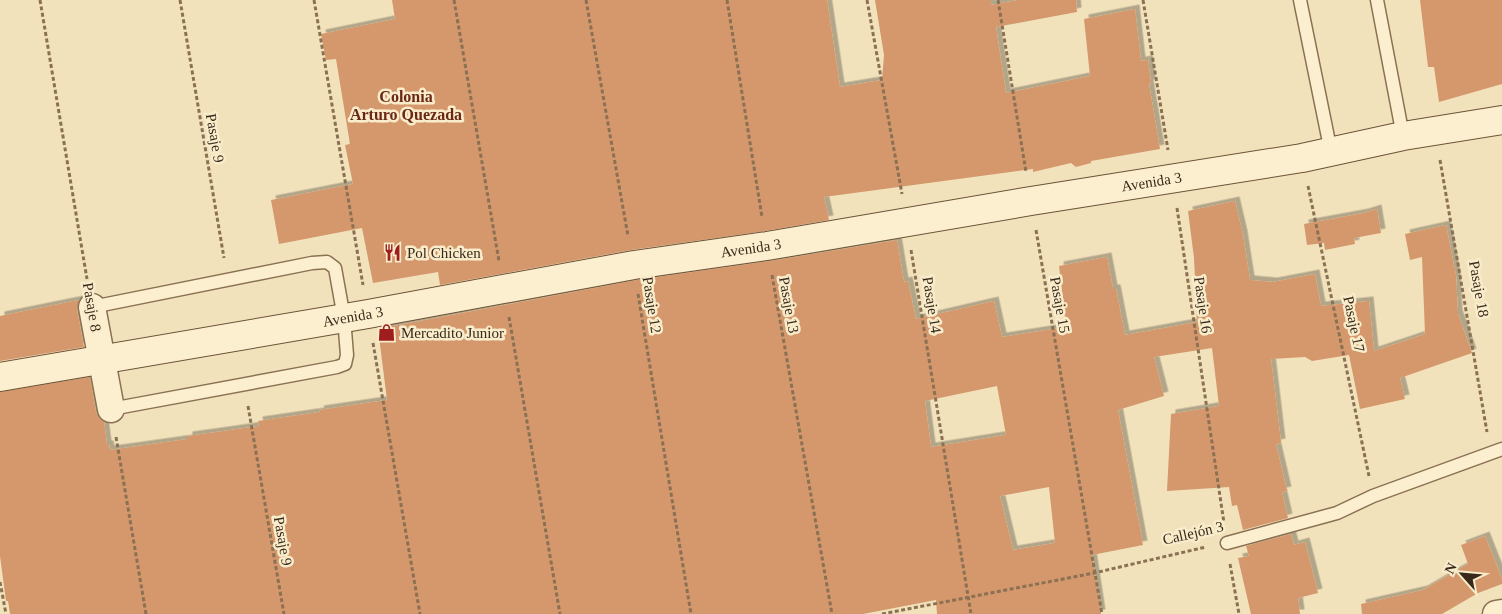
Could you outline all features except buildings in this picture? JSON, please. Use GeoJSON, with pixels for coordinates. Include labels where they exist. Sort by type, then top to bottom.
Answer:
{"type":"FeatureCollection","features":[{"type":"Feature","properties":{"kind":"street","name":"Avenida 3"},"geometry":{"type":"LineString","coordinates":[[0,377],[344,318],[634,265],[767,246],[1031,201],[1302,158],[1403,136],[1502,120]]}},
{"type":"Feature","properties":{"kind":"street","name":"Pasaje 8"},"geometry":{"type":"LineString","coordinates":[[92,307],[111,409]]}},
{"type":"Feature","properties":{"kind":"street"},"geometry":{"type":"LineString","coordinates":[[1496,614],[1502,612]]}},
{"type":"Feature","properties":{"kind":"lane"},"geometry":{"type":"LineString","coordinates":[[1300,0],[1331,152]]}},
{"type":"Feature","properties":{"kind":"lane"},"geometry":{"type":"LineString","coordinates":[[1377,0],[1403,136]]}},
{"type":"Feature","properties":{"kind":"lane"},"geometry":{"type":"LineString","coordinates":[[92,307],[312,263],[327,262],[335,268],[344,318],[347,355],[345,364],[337,368],[245,383],[111,409]]}},
{"type":"Feature","properties":{"kind":"lane","name":"Callejón 3"},"geometry":{"type":"LineString","coordinates":[[1226,543],[1337,513],[1373,496],[1496,451]]}},
{"type":"Feature","properties":{"kind":"path","name":"Pasaje 8"},"geometry":{"type":"LineString","coordinates":[[40,0],[92,307]]}},
{"type":"Feature","properties":{"kind":"path","name":"Pasaje 9"},"geometry":{"type":"LineString","coordinates":[[180,0],[228,281]]}},
{"type":"Feature","properties":{"kind":"path","name":"Pasaje 12"},"geometry":{"type":"LineString","coordinates":[[586,0],[634,265],[691,614]]}},
{"type":"Feature","properties":{"kind":"path","name":"Pasaje 13"},"geometry":{"type":"LineString","coordinates":[[726,0],[832,614]]}},
{"type":"Feature","properties":{"kind":"path","name":"Pasaje 14"},"geometry":{"type":"LineString","coordinates":[[867,0],[971,614]]}},
{"type":"Feature","properties":{"kind":"path","name":"Pasaje 15"},"geometry":{"type":"LineString","coordinates":[[998,0],[1102,614]]}},
{"type":"Feature","properties":{"kind":"path","name":"Pasaje 16"},"geometry":{"type":"LineString","coordinates":[[1143,0],[1173,179],[1226,543],[1239,614]]}},
{"type":"Feature","properties":{"kind":"path","name":"Pasaje 18"},"geometry":{"type":"LineString","coordinates":[[1435,131],[1496,451]]}},
{"type":"Feature","properties":{"kind":"path","name":"Pasaje 17"},"geometry":{"type":"LineString","coordinates":[[1302,158],[1373,496]]}},
{"type":"Feature","properties":{"kind":"path","name":"Pasaje 9"},"geometry":{"type":"LineString","coordinates":[[245,383],[284,614]]}},
{"type":"Feature","properties":{"kind":"path"},"geometry":{"type":"LineString","coordinates":[[111,409],[146,614]]}},
{"type":"Feature","properties":{"kind":"path","name":"Callejón 3"},"geometry":{"type":"LineString","coordinates":[[882,614],[1094,573],[1226,543]]}},
{"type":"Feature","properties":{"kind":"path"},"geometry":{"type":"LineString","coordinates":[[0,582],[6,614]]}},
{"type":"Feature","properties":{"kind":"place","name":"Pol Chicken"},"geometry":{"type":"Point","coordinates":[393,253]}},
{"type":"Feature","properties":{"kind":"place","name":"Mercadito Junior"},"geometry":{"type":"Point","coordinates":[387,333]}},
{"type":"Feature","properties":{"kind":"district","name":"Colonia Arturo Quezada"},"geometry":{"type":"Point","coordinates":[406,105]}}]}
